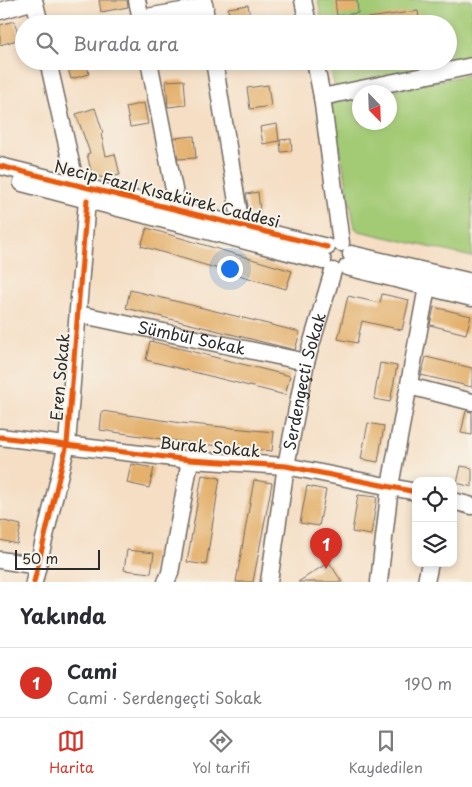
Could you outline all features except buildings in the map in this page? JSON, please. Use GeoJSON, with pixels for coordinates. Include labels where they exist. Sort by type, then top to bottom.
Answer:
{"type":"FeatureCollection","features":[{"type":"Feature","properties":{"kind":"street"},"geometry":{"type":"LineString","coordinates":[[0,10],[34,0],[38,15]]}},
{"type":"Feature","properties":{"kind":"street"},"geometry":{"type":"LineString","coordinates":[[138,0],[141,15]]}},
{"type":"Feature","properties":{"kind":"street"},"geometry":{"type":"LineString","coordinates":[[303,0],[306,15]]}},
{"type":"Feature","properties":{"kind":"street"},"geometry":{"type":"LineString","coordinates":[[164,15],[204,4]]}},
{"type":"Feature","properties":{"kind":"street"},"geometry":{"type":"LineString","coordinates":[[457,69],[472,66]]}},
{"type":"Feature","properties":{"kind":"street"},"geometry":{"type":"LineString","coordinates":[[50,70],[76,185]]}},
{"type":"Feature","properties":{"kind":"street"},"geometry":{"type":"LineString","coordinates":[[151,70],[178,210]]}},
{"type":"Feature","properties":{"kind":"street"},"geometry":{"type":"LineString","coordinates":[[215,70],[241,226]]}},
{"type":"Feature","properties":{"kind":"street"},"geometry":{"type":"LineString","coordinates":[[317,70],[322,97],[337,257]]}},
{"type":"Feature","properties":{"kind":"street"},"geometry":{"type":"LineString","coordinates":[[322,97],[453,70]]}},
{"type":"Feature","properties":{"kind":"street","name":"Necip Fazıl Kısakürek Caddesi"},"geometry":{"type":"LineString","coordinates":[[0,166],[241,226],[427,287],[472,298]]}},
{"type":"Feature","properties":{"kind":"street","name":"Necip Fazıl Kısakürek Caddesi"},"geometry":{"type":"LineString","coordinates":[[0,177],[87,200],[337,257],[472,282]]}},
{"type":"Feature","properties":{"kind":"street","name":"Eren Sokak"},"geometry":{"type":"LineString","coordinates":[[34,582],[67,444],[87,200]]}},
{"type":"Feature","properties":{"kind":"street","name":"Serdengeçti Sokak"},"geometry":{"type":"LineString","coordinates":[[269,582],[286,466],[306,362],[337,257]]}},
{"type":"Feature","properties":{"kind":"street"},"geometry":{"type":"LineString","coordinates":[[379,582],[390,486],[427,287]]}},
{"type":"Feature","properties":{"kind":"street","name":"Sümbül Sokak"},"geometry":{"type":"LineString","coordinates":[[78,314],[306,362]]}},
{"type":"Feature","properties":{"kind":"street"},"geometry":{"type":"LineString","coordinates":[[409,386],[472,402]]}},
{"type":"Feature","properties":{"kind":"street","name":"Burak Sokak"},"geometry":{"type":"LineString","coordinates":[[0,437],[190,460],[286,466],[412,491]]}},
{"type":"Feature","properties":{"kind":"street"},"geometry":{"type":"LineString","coordinates":[[166,582],[170,573],[190,460]]}},
{"type":"Feature","properties":{"kind":"street"},"geometry":{"type":"LineString","coordinates":[[457,502],[472,506]]}},
{"type":"Feature","properties":{"kind":"street"},"geometry":{"type":"LineString","coordinates":[[0,560],[38,566]]}},
{"type":"Feature","properties":{"kind":"street"},"geometry":{"type":"LineString","coordinates":[[426,582],[429,567]]}},
{"type":"Feature","properties":{"kind":"green space"},"geometry":{"type":"Polygon","coordinates":[[[318,0],[472,0],[472,59],[457,62],[457,15],[320,15],[318,0]]]}},
{"type":"Feature","properties":{"kind":"green space"},"geometry":{"type":"Polygon","coordinates":[[[331,70],[422,70],[352,85],[335,89],[331,70]]]}},
{"type":"Feature","properties":{"kind":"green space"},"geometry":{"type":"Polygon","coordinates":[[[472,74],[472,257],[359,231],[355,228],[331,103],[352,98],[352,130],[397,130],[397,89],[472,74]]]}},
{"type":"Feature","properties":{"kind":"cycle path"},"geometry":{"type":"LineString","coordinates":[[0,166],[327,247]]}},
{"type":"Feature","properties":{"kind":"cycle path"},"geometry":{"type":"LineString","coordinates":[[34,582],[67,444],[87,200]]}},
{"type":"Feature","properties":{"kind":"cycle path"},"geometry":{"type":"LineString","coordinates":[[0,437],[190,460],[286,466],[412,491]]}},
{"type":"Feature","properties":{"kind":"place","name":"Cami"},"geometry":{"type":"Point","coordinates":[326,569]}}]}
